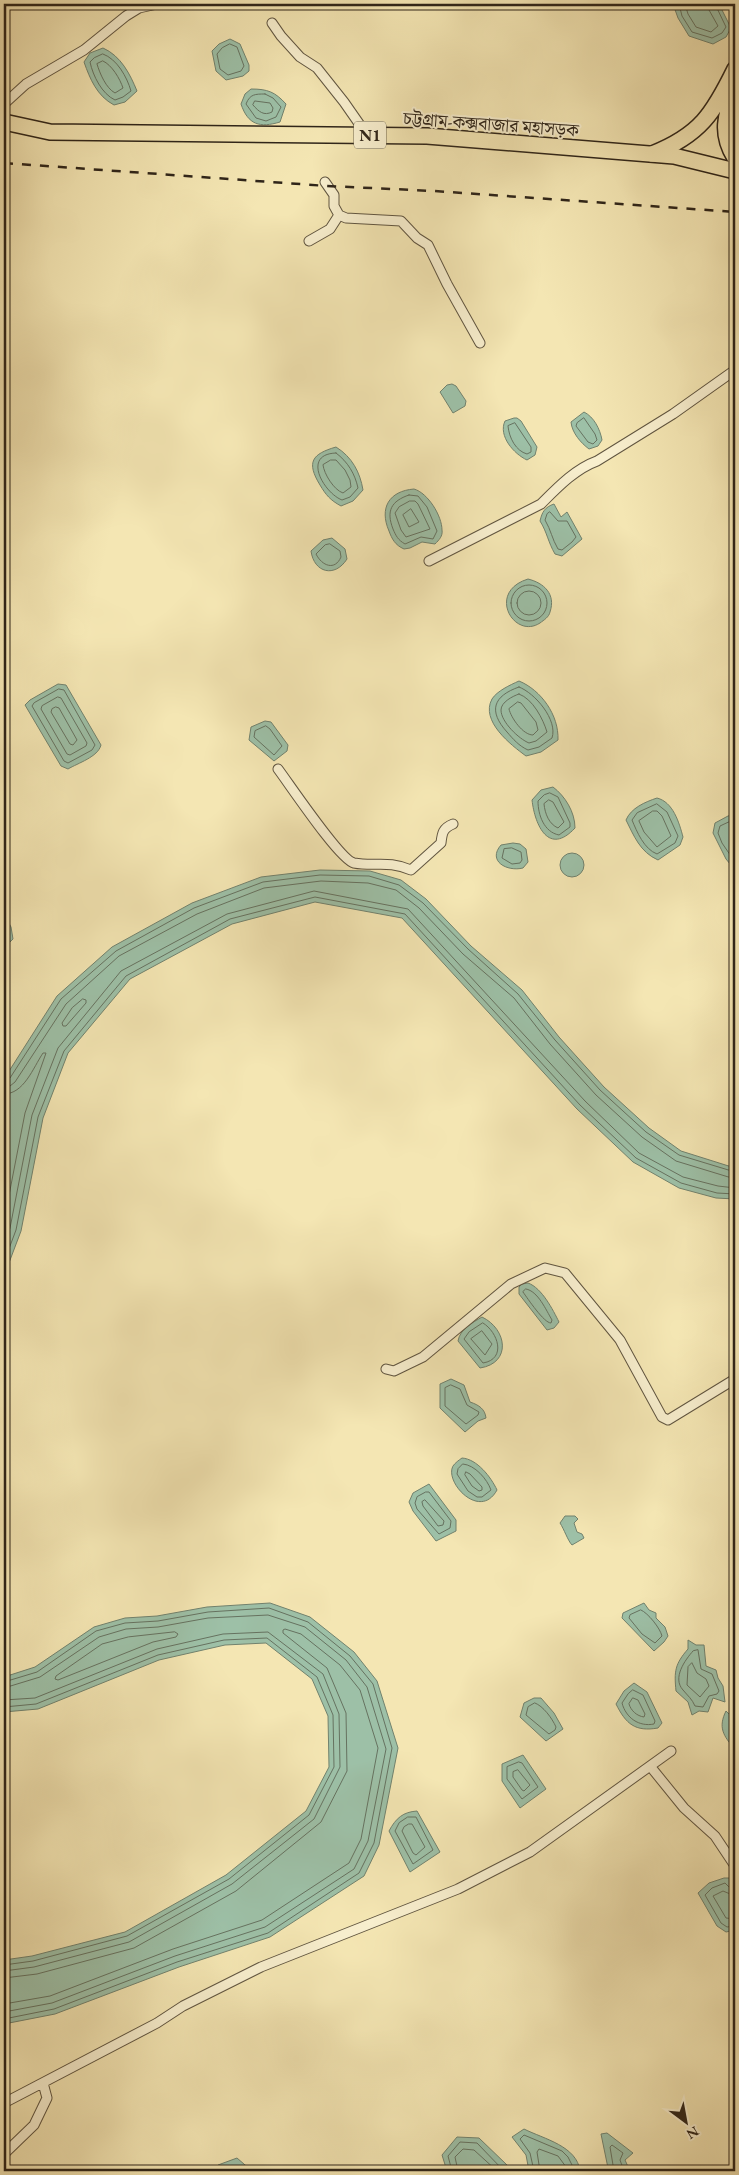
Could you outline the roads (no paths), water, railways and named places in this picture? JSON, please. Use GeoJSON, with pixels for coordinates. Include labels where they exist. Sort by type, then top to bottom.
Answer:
{"type":"FeatureCollection","features":[{"type":"Feature","properties":{"kind":"main road"},"geometry":{"type":"LineString","coordinates":[[652,154],[684,139],[698,127],[715,106],[735,69]]}},
{"type":"Feature","properties":{"kind":"main road"},"geometry":{"type":"LineString","coordinates":[[735,91],[726,114],[725,126],[735,158]]}},
{"type":"Feature","properties":{"kind":"main road","name":"চট্টগ্রাম-কক্সবাজার মহাসড়ক"},"geometry":{"type":"LineString","coordinates":[[4,122],[50,132],[427,136],[674,156],[735,171]]}},
{"type":"Feature","properties":{"kind":"street"},"geometry":{"type":"LineString","coordinates":[[4,104],[26,84],[84,50],[126,16],[140,8],[157,4]]}},
{"type":"Feature","properties":{"kind":"street"},"geometry":{"type":"LineString","coordinates":[[272,22],[281,36],[300,57],[317,68],[367,135]]}},
{"type":"Feature","properties":{"kind":"street"},"geometry":{"type":"LineString","coordinates":[[325,182],[334,195],[334,206],[339,215],[346,218],[401,221],[417,238],[428,245],[446,284],[480,343]]}},
{"type":"Feature","properties":{"kind":"street"},"geometry":{"type":"LineString","coordinates":[[309,242],[330,229],[339,215]]}},
{"type":"Feature","properties":{"kind":"street"},"geometry":{"type":"LineString","coordinates":[[429,561],[541,504],[553,490],[588,464],[673,414],[735,370]]}},
{"type":"Feature","properties":{"kind":"street"},"geometry":{"type":"LineString","coordinates":[[278,769],[325,833],[348,860],[354,863],[387,863],[411,870],[441,843],[442,833],[446,827],[453,824]]}},
{"type":"Feature","properties":{"kind":"street"},"geometry":{"type":"LineString","coordinates":[[386,1369],[394,1371],[423,1358],[511,1284],[545,1268],[565,1273],[620,1340],[662,1416],[668,1420],[735,1379]]}},
{"type":"Feature","properties":{"kind":"street"},"geometry":{"type":"LineString","coordinates":[[4,2103],[157,2023],[183,2006],[261,1967],[458,1889],[530,1852],[670,1751]]}},
{"type":"Feature","properties":{"kind":"street"},"geometry":{"type":"LineString","coordinates":[[650,1766],[684,1808],[715,1836],[735,1866]]}},
{"type":"Feature","properties":{"kind":"street"},"geometry":{"type":"LineString","coordinates":[[4,2154],[34,2124],[47,2098],[43,2082]]}},
{"type":"Feature","properties":{"kind":"water"},"geometry":{"type":"Polygon","coordinates":[[[673,4],[719,4],[731,28],[726,37],[713,44],[689,36],[678,18],[673,4]]]}},
{"type":"Feature","properties":{"kind":"water"},"geometry":{"type":"Polygon","coordinates":[[[230,39],[240,44],[249,65],[249,71],[243,76],[226,80],[216,71],[212,51],[219,44],[230,39]]]}},
{"type":"Feature","properties":{"kind":"water"},"geometry":{"type":"Polygon","coordinates":[[[103,48],[120,61],[128,72],[137,91],[125,102],[114,105],[108,101],[99,92],[89,75],[84,62],[90,53],[103,48]]]}},
{"type":"Feature","properties":{"kind":"water"},"geometry":{"type":"Polygon","coordinates":[[[251,89],[271,92],[286,104],[280,122],[266,125],[251,121],[247,117],[241,104],[245,94],[251,89]]]}},
{"type":"Feature","properties":{"kind":"water"},"geometry":{"type":"Polygon","coordinates":[[[452,384],[456,386],[466,401],[465,406],[453,413],[440,392],[447,385],[452,384]]]}},
{"type":"Feature","properties":{"kind":"water"},"geometry":{"type":"Polygon","coordinates":[[[584,412],[596,424],[602,440],[598,446],[589,449],[577,437],[571,422],[584,412]]]}},
{"type":"Feature","properties":{"kind":"water"},"geometry":{"type":"Polygon","coordinates":[[[514,418],[521,421],[537,447],[535,455],[527,460],[512,449],[505,438],[503,427],[505,421],[514,418]]]}},
{"type":"Feature","properties":{"kind":"water"},"geometry":{"type":"Polygon","coordinates":[[[336,447],[351,460],[360,477],[363,490],[353,501],[341,506],[324,492],[313,470],[314,460],[317,456],[336,447]]]}},
{"type":"Feature","properties":{"kind":"water"},"geometry":{"type":"Polygon","coordinates":[[[414,489],[429,500],[437,512],[440,518],[442,534],[435,544],[422,542],[404,549],[396,544],[390,534],[386,523],[386,508],[392,497],[405,490],[414,489]]]}},
{"type":"Feature","properties":{"kind":"water"},"geometry":{"type":"Polygon","coordinates":[[[554,504],[561,517],[567,512],[582,539],[562,556],[555,554],[540,521],[544,510],[554,504]]]}},
{"type":"Feature","properties":{"kind":"water"},"geometry":{"type":"Polygon","coordinates":[[[332,538],[345,549],[347,559],[337,569],[331,571],[321,568],[316,564],[311,551],[323,540],[332,538]]]}},
{"type":"Feature","properties":{"kind":"water"},"geometry":{"type":"Polygon","coordinates":[[[528,579],[544,586],[551,600],[550,612],[547,617],[540,623],[530,627],[521,625],[514,620],[508,612],[506,603],[508,594],[515,585],[528,579]]]}},
{"type":"Feature","properties":{"kind":"water"},"geometry":{"type":"Polygon","coordinates":[[[519,681],[535,690],[547,704],[558,731],[558,740],[541,752],[526,756],[499,732],[490,716],[489,707],[497,693],[519,681]]]}},
{"type":"Feature","properties":{"kind":"water"},"geometry":{"type":"Polygon","coordinates":[[[58,684],[66,685],[101,745],[92,756],[68,769],[61,766],[25,705],[30,700],[58,684]]]}},
{"type":"Feature","properties":{"kind":"water"},"geometry":{"type":"Polygon","coordinates":[[[265,721],[271,722],[288,745],[287,751],[274,761],[249,740],[251,727],[265,721]]]}},
{"type":"Feature","properties":{"kind":"water"},"geometry":{"type":"Polygon","coordinates":[[[553,787],[562,795],[575,822],[575,828],[566,836],[558,839],[551,838],[540,828],[532,800],[541,790],[553,787]]]}},
{"type":"Feature","properties":{"kind":"water"},"geometry":{"type":"Polygon","coordinates":[[[657,798],[663,800],[671,808],[683,837],[680,845],[658,860],[642,848],[626,820],[635,809],[657,798]]]}},
{"type":"Feature","properties":{"kind":"water"},"geometry":{"type":"Polygon","coordinates":[[[735,814],[735,870],[726,859],[713,833],[715,823],[735,814]]]}},
{"type":"Feature","properties":{"kind":"water"},"geometry":{"type":"Polygon","coordinates":[[[520,844],[526,849],[528,862],[523,868],[505,867],[496,856],[501,845],[520,844]]]}},
{"type":"Feature","properties":{"kind":"water"},"geometry":{"type":"Polygon","coordinates":[[[572,853],[580,857],[584,865],[580,873],[572,877],[564,873],[560,865],[564,857],[572,853]]]}},
{"type":"Feature","properties":{"kind":"water"},"geometry":{"type":"Polygon","coordinates":[[[320,870],[370,871],[401,880],[426,899],[471,946],[522,990],[559,1037],[604,1087],[649,1128],[681,1151],[735,1168],[735,1199],[716,1198],[679,1188],[633,1162],[577,1109],[402,918],[315,902],[232,924],[130,979],[68,1053],[43,1118],[21,1231],[4,1276],[4,1079],[57,996],[112,947],[192,903],[261,877],[320,870]]]}},
{"type":"Feature","properties":{"kind":"water"},"geometry":{"type":"Polygon","coordinates":[[[4,914],[11,927],[13,939],[4,948],[4,914]]]}},
{"type":"Feature","properties":{"kind":"water"},"geometry":{"type":"Polygon","coordinates":[[[528,1283],[542,1294],[550,1306],[559,1322],[554,1328],[547,1330],[519,1294],[519,1287],[522,1284],[528,1283]]]}},
{"type":"Feature","properties":{"kind":"water"},"geometry":{"type":"Polygon","coordinates":[[[482,1317],[497,1329],[502,1345],[501,1353],[497,1360],[490,1365],[480,1368],[458,1341],[464,1330],[482,1317]]]}},
{"type":"Feature","properties":{"kind":"water"},"geometry":{"type":"Polygon","coordinates":[[[451,1379],[464,1385],[470,1402],[481,1408],[486,1418],[478,1421],[465,1432],[440,1408],[440,1384],[451,1379]]]}},
{"type":"Feature","properties":{"kind":"water"},"geometry":{"type":"Polygon","coordinates":[[[462,1458],[478,1465],[491,1480],[497,1490],[490,1499],[482,1502],[473,1500],[465,1496],[458,1489],[452,1473],[453,1466],[462,1458]]]}},
{"type":"Feature","properties":{"kind":"water"},"geometry":{"type":"Polygon","coordinates":[[[429,1484],[456,1520],[456,1531],[436,1541],[413,1511],[409,1502],[413,1493],[429,1484]]]}},
{"type":"Feature","properties":{"kind":"water"},"geometry":{"type":"Polygon","coordinates":[[[565,1516],[575,1516],[578,1519],[574,1523],[577,1532],[582,1534],[584,1538],[572,1545],[560,1523],[565,1516]]]}},
{"type":"Feature","properties":{"kind":"water"},"geometry":{"type":"Polygon","coordinates":[[[270,1603],[310,1617],[354,1652],[377,1681],[398,1748],[379,1845],[364,1876],[270,1937],[179,1967],[55,2014],[4,2024],[4,1960],[32,1956],[125,1932],[226,1875],[306,1811],[329,1767],[328,1716],[312,1679],[266,1643],[225,1645],[159,1660],[38,1709],[4,1712],[4,1677],[35,1667],[94,1627],[125,1618],[157,1616],[207,1607],[270,1603]]]}},
{"type":"Feature","properties":{"kind":"water"},"geometry":{"type":"Polygon","coordinates":[[[644,1603],[649,1610],[656,1613],[656,1618],[665,1627],[668,1636],[654,1651],[622,1618],[623,1613],[644,1603]]]}},
{"type":"Feature","properties":{"kind":"water"},"geometry":{"type":"Polygon","coordinates":[[[688,1640],[696,1645],[704,1645],[706,1666],[716,1670],[723,1686],[725,1702],[713,1698],[708,1712],[699,1711],[692,1715],[688,1702],[676,1691],[675,1684],[676,1668],[688,1649],[688,1640]]]}},
{"type":"Feature","properties":{"kind":"water"},"geometry":{"type":"Polygon","coordinates":[[[634,1683],[647,1692],[662,1723],[658,1728],[643,1729],[632,1725],[624,1717],[616,1704],[624,1691],[634,1683]]]}},
{"type":"Feature","properties":{"kind":"water"},"geometry":{"type":"Polygon","coordinates":[[[534,1698],[541,1698],[554,1713],[563,1729],[546,1741],[520,1717],[524,1703],[534,1698]]]}},
{"type":"Feature","properties":{"kind":"water"},"geometry":{"type":"Polygon","coordinates":[[[726,1711],[735,1720],[735,1749],[727,1740],[722,1727],[726,1711]]]}},
{"type":"Feature","properties":{"kind":"water"},"geometry":{"type":"Polygon","coordinates":[[[523,1755],[546,1789],[520,1808],[502,1781],[502,1764],[523,1755]]]}},
{"type":"Feature","properties":{"kind":"water"},"geometry":{"type":"Polygon","coordinates":[[[417,1811],[440,1852],[410,1872],[389,1831],[400,1816],[417,1811]]]}},
{"type":"Feature","properties":{"kind":"water"},"geometry":{"type":"Polygon","coordinates":[[[729,1878],[735,1887],[735,1930],[726,1932],[717,1926],[698,1893],[709,1883],[729,1878]]]}},
{"type":"Feature","properties":{"kind":"water"},"geometry":{"type":"Polygon","coordinates":[[[524,2129],[566,2149],[578,2162],[580,2171],[529,2171],[526,2155],[512,2137],[524,2129]]]}},
{"type":"Feature","properties":{"kind":"water"},"geometry":{"type":"Polygon","coordinates":[[[607,2133],[633,2153],[625,2160],[630,2171],[610,2171],[608,2168],[601,2134],[607,2133]]]}},
{"type":"Feature","properties":{"kind":"water"},"geometry":{"type":"Polygon","coordinates":[[[457,2137],[479,2138],[507,2165],[510,2171],[447,2171],[442,2155],[457,2137]]]}},
{"type":"Feature","properties":{"kind":"water"},"geometry":{"type":"Polygon","coordinates":[[[237,2158],[252,2171],[212,2171],[218,2165],[237,2158]]]}},
{"type":"Feature","properties":{"kind":"railway"},"geometry":{"type":"LineString","coordinates":[[4,163],[735,212]]}}]}
